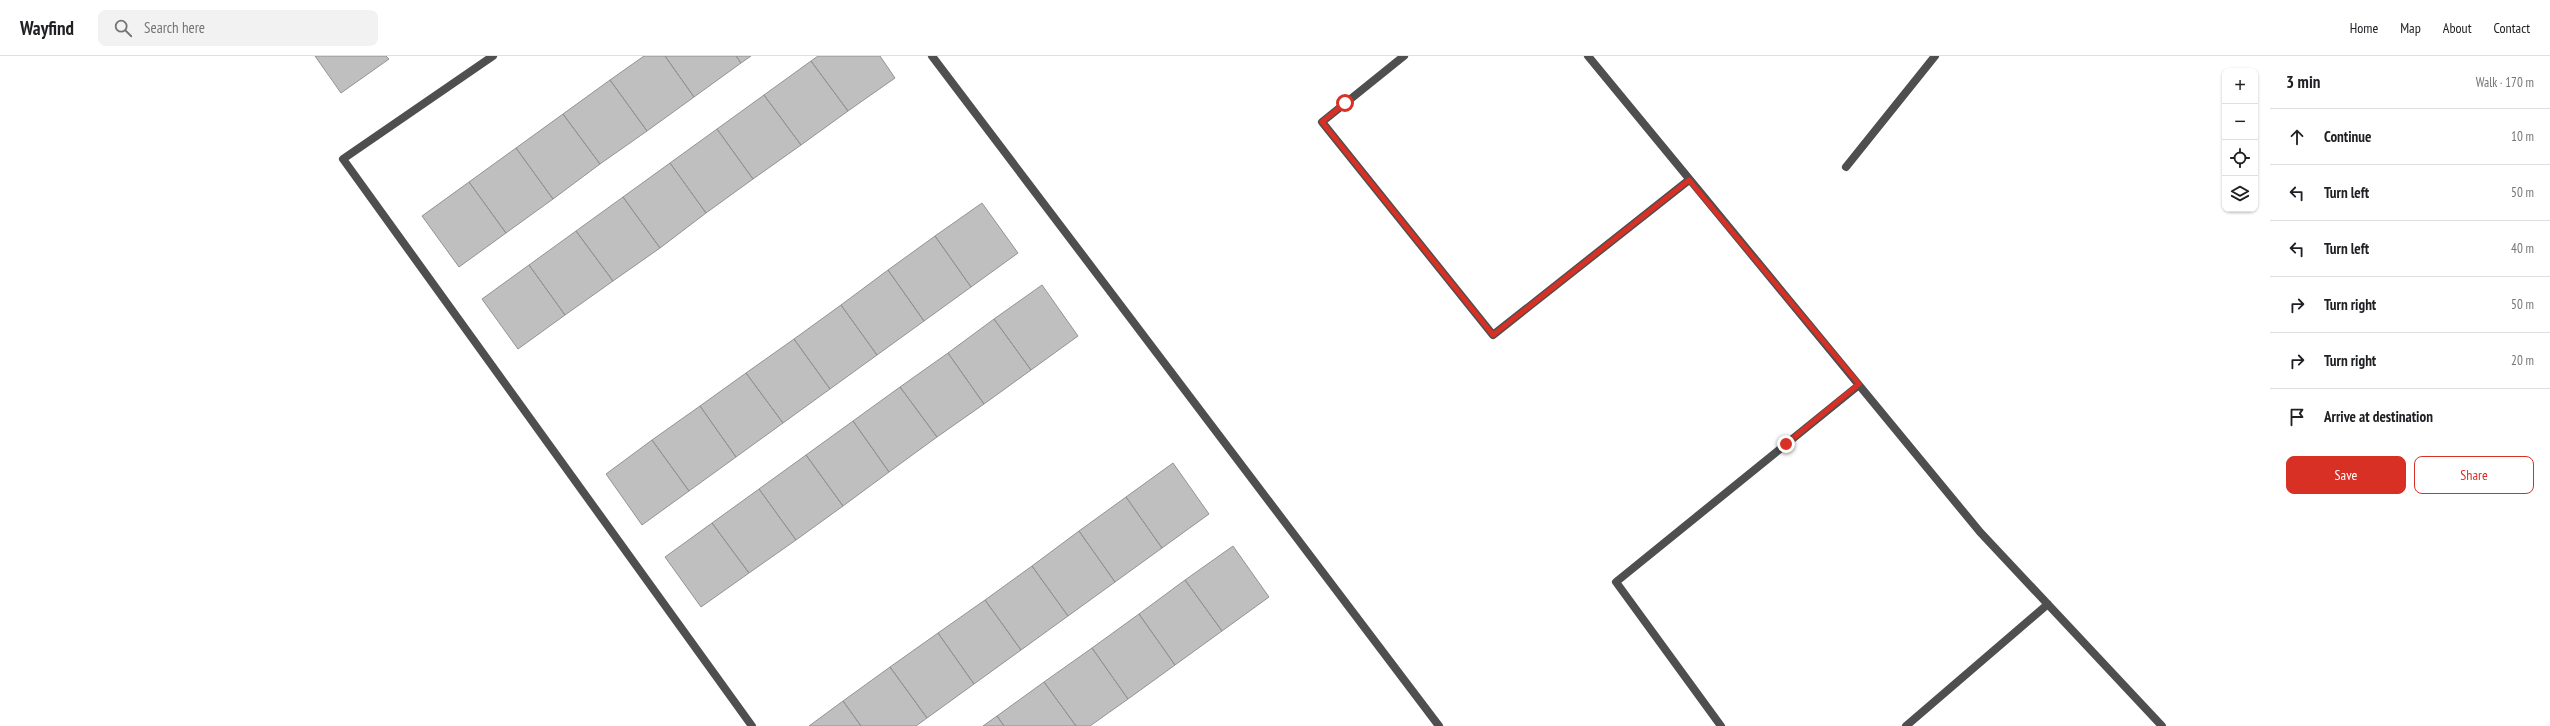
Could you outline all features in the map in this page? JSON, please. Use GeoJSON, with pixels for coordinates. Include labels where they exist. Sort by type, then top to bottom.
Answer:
{"type":"FeatureCollection","features":[{"type":"Feature","properties":{"kind":"street"},"geometry":{"type":"LineString","coordinates":[[493,56],[343,158],[752,726]]}},
{"type":"Feature","properties":{"kind":"street"},"geometry":{"type":"LineString","coordinates":[[932,56],[1439,726]]}},
{"type":"Feature","properties":{"kind":"street"},"geometry":{"type":"LineString","coordinates":[[1404,56],[1322,122],[1493,335],[1689,180]]}},
{"type":"Feature","properties":{"kind":"street"},"geometry":{"type":"LineString","coordinates":[[1588,56],[1980,532],[2162,726]]}},
{"type":"Feature","properties":{"kind":"street"},"geometry":{"type":"LineString","coordinates":[[1846,168],[1934,56]]}},
{"type":"Feature","properties":{"kind":"street"},"geometry":{"type":"LineString","coordinates":[[1721,726],[1616,582],[1859,384]]}},
{"type":"Feature","properties":{"kind":"street"},"geometry":{"type":"LineString","coordinates":[[1906,726],[2048,604]]}},
{"type":"Feature","properties":{"kind":"building"},"geometry":{"type":"Polygon","coordinates":[[[315,56],[386,56],[389,59],[341,93],[315,56]]]}},
{"type":"Feature","properties":{"kind":"building"},"geometry":{"type":"Polygon","coordinates":[[[644,56],[665,56],[694,97],[647,131],[610,80],[644,56]]]}},
{"type":"Feature","properties":{"kind":"building"},"geometry":{"type":"Polygon","coordinates":[[[665,56],[736,56],[741,63],[694,97],[665,56]]]}},
{"type":"Feature","properties":{"kind":"building"},"geometry":{"type":"Polygon","coordinates":[[[736,56],[751,56],[741,63],[736,56]]]}},
{"type":"Feature","properties":{"kind":"building"},"geometry":{"type":"Polygon","coordinates":[[[818,56],[880,56],[895,78],[848,111],[811,61],[818,56]]]}},
{"type":"Feature","properties":{"kind":"building"},"geometry":{"type":"Polygon","coordinates":[[[811,61],[848,111],[801,145],[764,95],[811,61]]]}},
{"type":"Feature","properties":{"kind":"building"},"geometry":{"type":"Polygon","coordinates":[[[610,80],[647,131],[600,164],[563,114],[610,80]]]}},
{"type":"Feature","properties":{"kind":"building"},"geometry":{"type":"Polygon","coordinates":[[[764,95],[801,145],[753,179],[717,129],[764,95]]]}},
{"type":"Feature","properties":{"kind":"building"},"geometry":{"type":"Polygon","coordinates":[[[563,114],[600,164],[553,199],[516,148],[563,114]]]}},
{"type":"Feature","properties":{"kind":"building"},"geometry":{"type":"Polygon","coordinates":[[[717,129],[753,179],[706,213],[670,163],[717,129]]]}},
{"type":"Feature","properties":{"kind":"building"},"geometry":{"type":"Polygon","coordinates":[[[516,148],[553,199],[506,233],[469,182],[516,148]]]}},
{"type":"Feature","properties":{"kind":"building"},"geometry":{"type":"Polygon","coordinates":[[[670,163],[706,213],[660,248],[623,197],[670,163]]]}},
{"type":"Feature","properties":{"kind":"building"},"geometry":{"type":"Polygon","coordinates":[[[469,182],[506,233],[459,267],[422,216],[469,182]]]}},
{"type":"Feature","properties":{"kind":"building"},"geometry":{"type":"Polygon","coordinates":[[[623,197],[660,248],[613,281],[576,231],[623,197]]]}},
{"type":"Feature","properties":{"kind":"building"},"geometry":{"type":"Polygon","coordinates":[[[982,203],[1018,253],[971,287],[935,236],[982,203]]]}},
{"type":"Feature","properties":{"kind":"building"},"geometry":{"type":"Polygon","coordinates":[[[576,231],[613,281],[565,315],[529,265],[576,231]]]}},
{"type":"Feature","properties":{"kind":"building"},"geometry":{"type":"Polygon","coordinates":[[[935,236],[971,287],[924,321],[888,270],[935,236]]]}},
{"type":"Feature","properties":{"kind":"building"},"geometry":{"type":"Polygon","coordinates":[[[529,265],[565,315],[518,349],[482,299],[529,265]]]}},
{"type":"Feature","properties":{"kind":"building"},"geometry":{"type":"Polygon","coordinates":[[[888,270],[924,321],[877,355],[841,305],[888,270]]]}},
{"type":"Feature","properties":{"kind":"building"},"geometry":{"type":"Polygon","coordinates":[[[1042,285],[1078,336],[1031,370],[994,319],[1042,285]]]}},
{"type":"Feature","properties":{"kind":"building"},"geometry":{"type":"Polygon","coordinates":[[[841,305],[877,355],[830,389],[794,339],[841,305]]]}},
{"type":"Feature","properties":{"kind":"building"},"geometry":{"type":"Polygon","coordinates":[[[994,319],[1031,370],[984,404],[948,353],[994,319]]]}},
{"type":"Feature","properties":{"kind":"building"},"geometry":{"type":"Polygon","coordinates":[[[794,339],[830,389],[783,423],[746,373],[794,339]]]}},
{"type":"Feature","properties":{"kind":"building"},"geometry":{"type":"Polygon","coordinates":[[[948,353],[984,404],[937,437],[900,387],[948,353]]]}},
{"type":"Feature","properties":{"kind":"building"},"geometry":{"type":"Polygon","coordinates":[[[746,373],[783,423],[736,457],[700,406],[746,373]]]}},
{"type":"Feature","properties":{"kind":"building"},"geometry":{"type":"Polygon","coordinates":[[[900,387],[937,437],[889,472],[853,421],[900,387]]]}},
{"type":"Feature","properties":{"kind":"building"},"geometry":{"type":"Polygon","coordinates":[[[700,406],[736,457],[689,491],[652,440],[700,406]]]}},
{"type":"Feature","properties":{"kind":"building"},"geometry":{"type":"Polygon","coordinates":[[[853,421],[889,472],[843,506],[806,455],[853,421]]]}},
{"type":"Feature","properties":{"kind":"building"},"geometry":{"type":"Polygon","coordinates":[[[652,440],[689,491],[642,525],[606,474],[652,440]]]}},
{"type":"Feature","properties":{"kind":"building"},"geometry":{"type":"Polygon","coordinates":[[[806,455],[843,506],[796,540],[759,489],[806,455]]]}},
{"type":"Feature","properties":{"kind":"building"},"geometry":{"type":"Polygon","coordinates":[[[1173,463],[1209,514],[1162,548],[1126,497],[1173,463]]]}},
{"type":"Feature","properties":{"kind":"building"},"geometry":{"type":"Polygon","coordinates":[[[759,489],[796,540],[749,573],[712,523],[759,489]]]}},
{"type":"Feature","properties":{"kind":"building"},"geometry":{"type":"Polygon","coordinates":[[[1126,497],[1162,548],[1115,582],[1079,531],[1126,497]]]}},
{"type":"Feature","properties":{"kind":"building"},"geometry":{"type":"Polygon","coordinates":[[[712,523],[749,573],[701,607],[665,557],[712,523]]]}},
{"type":"Feature","properties":{"kind":"building"},"geometry":{"type":"Polygon","coordinates":[[[1079,531],[1115,582],[1068,616],[1032,566],[1079,531]]]}},
{"type":"Feature","properties":{"kind":"building"},"geometry":{"type":"Polygon","coordinates":[[[1233,546],[1269,597],[1222,631],[1185,580],[1233,546]]]}},
{"type":"Feature","properties":{"kind":"building"},"geometry":{"type":"Polygon","coordinates":[[[1032,566],[1068,616],[1021,650],[985,600],[1032,566]]]}},
{"type":"Feature","properties":{"kind":"building"},"geometry":{"type":"Polygon","coordinates":[[[1185,580],[1222,631],[1175,665],[1139,614],[1185,580]]]}},
{"type":"Feature","properties":{"kind":"building"},"geometry":{"type":"Polygon","coordinates":[[[985,600],[1021,650],[974,684],[938,633],[985,600]]]}},
{"type":"Feature","properties":{"kind":"building"},"geometry":{"type":"Polygon","coordinates":[[[1139,614],[1175,665],[1128,699],[1092,648],[1139,614]]]}},
{"type":"Feature","properties":{"kind":"building"},"geometry":{"type":"Polygon","coordinates":[[[938,633],[974,684],[927,718],[890,667],[938,633]]]}},
{"type":"Feature","properties":{"kind":"building"},"geometry":{"type":"Polygon","coordinates":[[[1092,648],[1128,699],[1090,726],[1076,726],[1044,682],[1092,648]]]}},
{"type":"Feature","properties":{"kind":"building"},"geometry":{"type":"Polygon","coordinates":[[[890,667],[927,718],[916,726],[861,726],[843,701],[890,667]]]}},
{"type":"Feature","properties":{"kind":"building"},"geometry":{"type":"Polygon","coordinates":[[[1044,682],[1076,726],[1004,726],[997,716],[1044,682]]]}},
{"type":"Feature","properties":{"kind":"building"},"geometry":{"type":"Polygon","coordinates":[[[843,701],[861,726],[809,726],[843,701]]]}},
{"type":"Feature","properties":{"kind":"building"},"geometry":{"type":"Polygon","coordinates":[[[997,716],[1004,726],[983,726],[997,716]]]}},
{"type":"Feature","properties":{"kind":"route"},"geometry":{"type":"LineString","coordinates":[[1345,103],[1322,122],[1493,335],[1689,180],[1859,384],[1786,444]]}}]}
